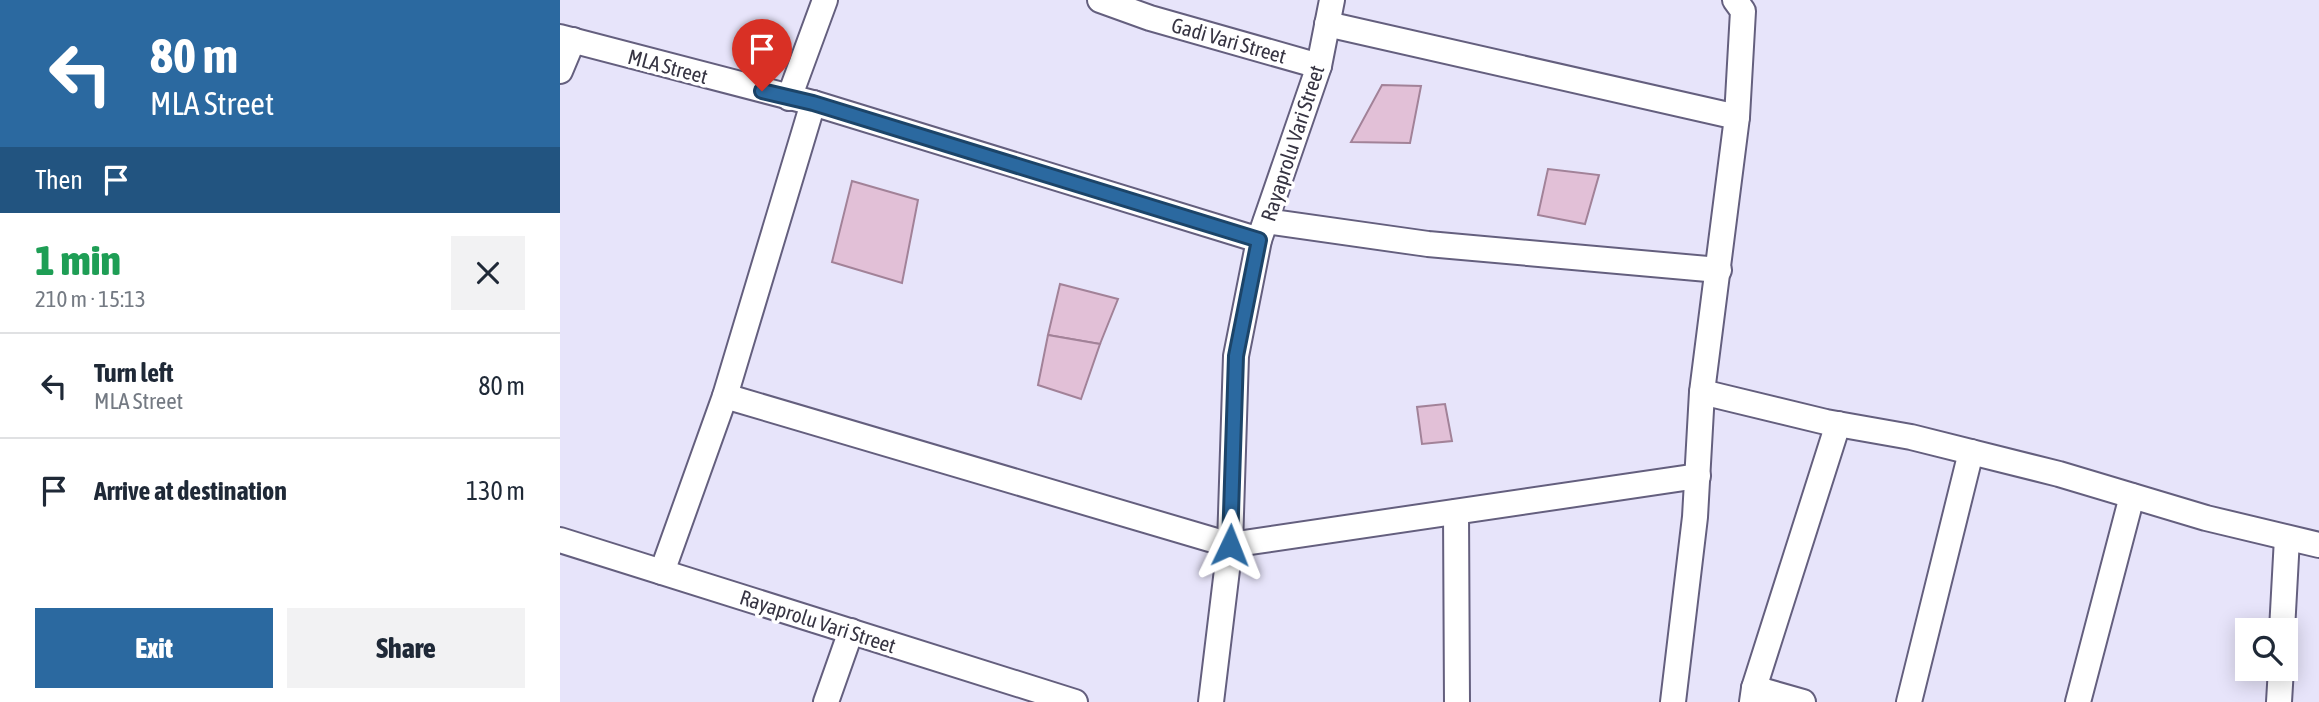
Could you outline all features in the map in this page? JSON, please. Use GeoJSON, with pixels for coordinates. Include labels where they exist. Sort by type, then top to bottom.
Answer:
{"type":"FeatureCollection","features":[{"type":"Feature","properties":{"kind":"street"},"geometry":{"type":"LineString","coordinates":[[789,98],[825,0]]}},
{"type":"Feature","properties":{"kind":"street","name":"Gadi Vari Street"},"geometry":{"type":"LineString","coordinates":[[1100,0],[1150,18],[1318,66]]}},
{"type":"Feature","properties":{"kind":"street"},"geometry":{"type":"LineString","coordinates":[[1673,702],[1695,517],[1702,393],[1737,117],[1743,11],[1735,0]]}},
{"type":"Feature","properties":{"kind":"street"},"geometry":{"type":"LineString","coordinates":[[1330,12],[1737,117]]}},
{"type":"Feature","properties":{"kind":"street","name":"Rayaprolu Vari Street"},"geometry":{"type":"LineString","coordinates":[[1211,702],[1230,545],[1236,356],[1262,231],[1318,66],[1330,12]]}},
{"type":"Feature","properties":{"kind":"street"},"geometry":{"type":"LineString","coordinates":[[560,71],[566,38]]}},
{"type":"Feature","properties":{"kind":"street","name":"MLA Street"},"geometry":{"type":"LineString","coordinates":[[566,38],[813,103],[1262,231],[1719,270]]}},
{"type":"Feature","properties":{"kind":"street"},"geometry":{"type":"LineString","coordinates":[[662,572],[725,396],[813,103]]}},
{"type":"Feature","properties":{"kind":"street"},"geometry":{"type":"LineString","coordinates":[[1702,393],[1838,424],[1911,437],[2059,474],[2206,518],[2319,545]]}},
{"type":"Feature","properties":{"kind":"street"},"geometry":{"type":"LineString","coordinates":[[725,396],[1230,545],[1698,476]]}},
{"type":"Feature","properties":{"kind":"street"},"geometry":{"type":"LineString","coordinates":[[1803,702],[1753,695],[1838,424]]}},
{"type":"Feature","properties":{"kind":"street"},"geometry":{"type":"LineString","coordinates":[[1909,702],[1971,452]]}},
{"type":"Feature","properties":{"kind":"street"},"geometry":{"type":"LineString","coordinates":[[2078,702],[2132,495]]}},
{"type":"Feature","properties":{"kind":"street"},"geometry":{"type":"LineString","coordinates":[[1456,512],[1457,702]]}},
{"type":"Feature","properties":{"kind":"street"},"geometry":{"type":"LineString","coordinates":[[2283,618],[2287,538]]}},
{"type":"Feature","properties":{"kind":"street","name":"Rayaprolu Vari Street"},"geometry":{"type":"LineString","coordinates":[[560,540],[1075,702]]}},
{"type":"Feature","properties":{"kind":"street"},"geometry":{"type":"LineString","coordinates":[[826,702],[851,631]]}},
{"type":"Feature","properties":{"kind":"street"},"geometry":{"type":"LineString","coordinates":[[2279,702],[2280,681]]}},
{"type":"Feature","properties":{"kind":"building"},"geometry":{"type":"Polygon","coordinates":[[[1382,85],[1421,86],[1410,143],[1351,142],[1382,85]]]}},
{"type":"Feature","properties":{"kind":"building"},"geometry":{"type":"Polygon","coordinates":[[[1548,169],[1599,175],[1585,224],[1538,215],[1548,169]]]}},
{"type":"Feature","properties":{"kind":"building"},"geometry":{"type":"Polygon","coordinates":[[[852,181],[918,200],[902,283],[832,262],[852,181]]]}},
{"type":"Feature","properties":{"kind":"building"},"geometry":{"type":"Polygon","coordinates":[[[1060,284],[1118,299],[1100,344],[1048,335],[1060,284]]]}},
{"type":"Feature","properties":{"kind":"building"},"geometry":{"type":"Polygon","coordinates":[[[1048,335],[1100,344],[1081,399],[1038,385],[1048,335]]]}},
{"type":"Feature","properties":{"kind":"building"},"geometry":{"type":"Polygon","coordinates":[[[1445,404],[1452,441],[1422,444],[1417,407],[1445,404]]]}},
{"type":"Feature","properties":{"kind":"route"},"geometry":{"type":"LineString","coordinates":[[762,91],[813,103],[1259,240],[1236,356],[1230,545]]}}]}
